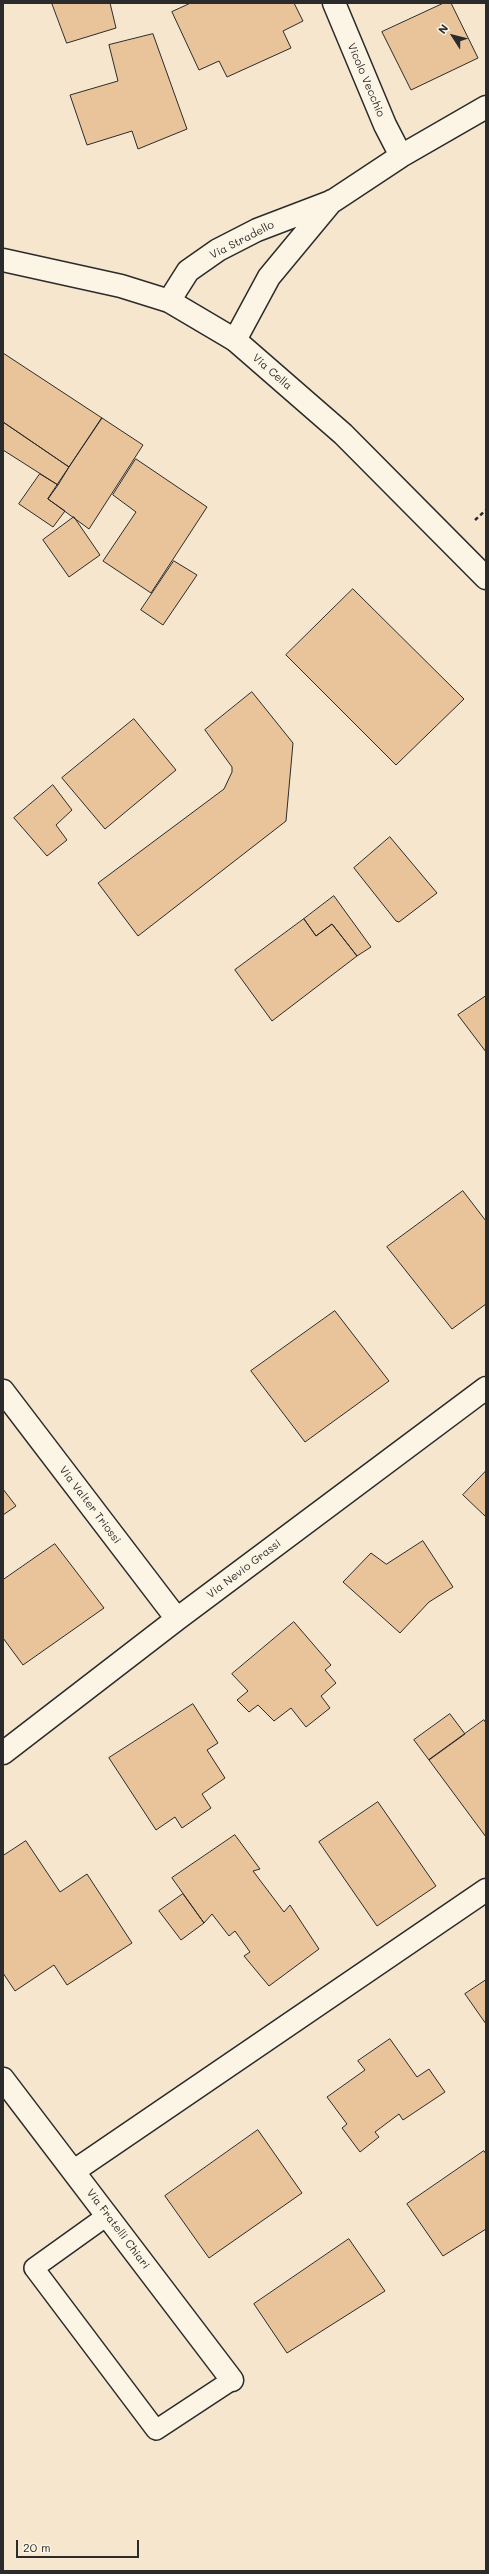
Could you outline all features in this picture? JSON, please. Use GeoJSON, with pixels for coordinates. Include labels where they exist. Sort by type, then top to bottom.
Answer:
{"type":"FeatureCollection","features":[{"type":"Feature","properties":{"kind":"street","name":"Vicolo Vecchio"},"geometry":{"type":"LineString","coordinates":[[334,3],[385,125],[401,156]]}},
{"type":"Feature","properties":{"kind":"street","name":"Via Stradello"},"geometry":{"type":"LineString","coordinates":[[169,302],[188,271],[218,250],[257,230],[333,200],[401,156],[486,107]]}},
{"type":"Feature","properties":{"kind":"street","name":"Via Stradello"},"geometry":{"type":"LineString","coordinates":[[235,340],[269,277],[333,200]]}},
{"type":"Feature","properties":{"kind":"street","name":"Via Cella"},"geometry":{"type":"LineString","coordinates":[[3,260],[121,286],[169,302],[235,340],[343,434],[486,578]]}},
{"type":"Feature","properties":{"kind":"street","name":"Via Nevio Grassi"},"geometry":{"type":"LineString","coordinates":[[3,1754],[177,1619],[486,1388]]}},
{"type":"Feature","properties":{"kind":"street","name":"Via Valter Triossi"},"geometry":{"type":"LineString","coordinates":[[3,1391],[177,1619]]}},
{"type":"Feature","properties":{"kind":"street"},"geometry":{"type":"LineString","coordinates":[[74,2170],[486,1890]]}},
{"type":"Feature","properties":{"kind":"street","name":"Via Fratelli Chiari"},"geometry":{"type":"LineString","coordinates":[[3,2079],[74,2170],[232,2380]]}},
{"type":"Feature","properties":{"kind":"lane"},"geometry":{"type":"LineString","coordinates":[[108,2215],[34,2268],[156,2430],[232,2380]]}},
{"type":"Feature","properties":{"kind":"building"},"geometry":{"type":"Polygon","coordinates":[[[52,3],[110,3],[116,28],[67,43],[52,3]]]}},
{"type":"Feature","properties":{"kind":"building"},"geometry":{"type":"Polygon","coordinates":[[[191,3],[294,3],[303,21],[283,31],[291,48],[227,77],[219,61],[199,70],[172,12],[191,3]]]}},
{"type":"Feature","properties":{"kind":"building"},"geometry":{"type":"Polygon","coordinates":[[[444,3],[451,3],[478,58],[411,90],[382,32],[444,3]]]}},
{"type":"Feature","properties":{"kind":"building"},"geometry":{"type":"Polygon","coordinates":[[[153,34],[187,129],[138,149],[132,131],[87,145],[70,95],[118,81],[109,45],[153,34]]]}},
{"type":"Feature","properties":{"kind":"building"},"geometry":{"type":"Polygon","coordinates":[[[3,353],[102,418],[69,467],[3,422],[3,353]]]}},
{"type":"Feature","properties":{"kind":"building"},"geometry":{"type":"Polygon","coordinates":[[[102,418],[143,445],[89,529],[48,499],[102,418]]]}},
{"type":"Feature","properties":{"kind":"building"},"geometry":{"type":"Polygon","coordinates":[[[3,422],[69,467],[58,485],[3,450],[3,422]]]}},
{"type":"Feature","properties":{"kind":"building"},"geometry":{"type":"Polygon","coordinates":[[[136,459],[207,507],[151,593],[103,561],[136,512],[113,495],[136,459]]]}},
{"type":"Feature","properties":{"kind":"building"},"geometry":{"type":"Polygon","coordinates":[[[40,474],[58,485],[48,499],[65,511],[53,527],[19,504],[40,474]]]}},
{"type":"Feature","properties":{"kind":"building"},"geometry":{"type":"Polygon","coordinates":[[[74,517],[100,555],[69,577],[43,540],[74,517]]]}},
{"type":"Feature","properties":{"kind":"building"},"geometry":{"type":"Polygon","coordinates":[[[174,561],[197,575],[163,625],[141,610],[174,561]]]}},
{"type":"Feature","properties":{"kind":"building"},"geometry":{"type":"Polygon","coordinates":[[[353,589],[464,699],[396,765],[286,655],[353,589]]]}},
{"type":"Feature","properties":{"kind":"building"},"geometry":{"type":"Polygon","coordinates":[[[252,692],[293,743],[286,821],[138,936],[98,883],[224,789],[232,772],[232,767],[205,730],[252,692]]]}},
{"type":"Feature","properties":{"kind":"building"},"geometry":{"type":"Polygon","coordinates":[[[134,719],[176,770],[105,829],[62,778],[134,719]]]}},
{"type":"Feature","properties":{"kind":"building"},"geometry":{"type":"Polygon","coordinates":[[[53,785],[72,810],[56,825],[67,840],[47,856],[14,818],[53,785]]]}},
{"type":"Feature","properties":{"kind":"building"},"geometry":{"type":"Polygon","coordinates":[[[390,837],[437,893],[399,922],[396,921],[354,868],[390,837]]]}},
{"type":"Feature","properties":{"kind":"building"},"geometry":{"type":"Polygon","coordinates":[[[334,896],[371,947],[357,956],[332,924],[316,936],[304,919],[334,896]]]}},
{"type":"Feature","properties":{"kind":"building"},"geometry":{"type":"Polygon","coordinates":[[[304,919],[316,936],[332,924],[357,956],[272,1021],[235,970],[304,919]]]}},
{"type":"Feature","properties":{"kind":"building"},"geometry":{"type":"Polygon","coordinates":[[[486,996],[486,1052],[458,1015],[486,996]]]}},
{"type":"Feature","properties":{"kind":"building"},"geometry":{"type":"Polygon","coordinates":[[[463,1191],[486,1221],[486,1304],[452,1329],[387,1247],[463,1191]]]}},
{"type":"Feature","properties":{"kind":"building"},"geometry":{"type":"Polygon","coordinates":[[[335,1311],[389,1381],[305,1442],[251,1371],[335,1311]]]}},
{"type":"Feature","properties":{"kind":"building"},"geometry":{"type":"Polygon","coordinates":[[[486,1471],[486,1517],[463,1495],[486,1471]]]}},
{"type":"Feature","properties":{"kind":"building"},"geometry":{"type":"Polygon","coordinates":[[[3,1489],[16,1506],[3,1515],[3,1489]]]}},
{"type":"Feature","properties":{"kind":"building"},"geometry":{"type":"Polygon","coordinates":[[[423,1541],[453,1587],[429,1602],[400,1633],[343,1582],[371,1553],[386,1564],[423,1541]]]}},
{"type":"Feature","properties":{"kind":"building"},"geometry":{"type":"Polygon","coordinates":[[[55,1544],[104,1608],[23,1665],[3,1638],[3,1580],[55,1544]]]}},
{"type":"Feature","properties":{"kind":"building"},"geometry":{"type":"Polygon","coordinates":[[[294,1622],[331,1665],[325,1670],[336,1683],[321,1696],[330,1708],[306,1727],[291,1708],[274,1721],[258,1705],[249,1712],[237,1700],[248,1691],[232,1674],[294,1622]]]}},
{"type":"Feature","properties":{"kind":"building"},"geometry":{"type":"Polygon","coordinates":[[[193,1704],[218,1743],[207,1750],[225,1778],[202,1794],[211,1808],[182,1828],[175,1817],[156,1830],[109,1758],[193,1704]]]}},
{"type":"Feature","properties":{"kind":"building"},"geometry":{"type":"Polygon","coordinates":[[[450,1714],[465,1734],[429,1760],[414,1740],[450,1714]]]}},
{"type":"Feature","properties":{"kind":"building"},"geometry":{"type":"Polygon","coordinates":[[[484,1720],[486,1723],[486,1837],[429,1760],[484,1720]]]}},
{"type":"Feature","properties":{"kind":"building"},"geometry":{"type":"Polygon","coordinates":[[[378,1802],[436,1886],[377,1926],[319,1842],[378,1802]]]}},
{"type":"Feature","properties":{"kind":"building"},"geometry":{"type":"Polygon","coordinates":[[[235,1835],[260,1869],[253,1871],[284,1912],[290,1905],[319,1949],[269,1986],[244,1956],[250,1952],[235,1931],[229,1936],[212,1914],[204,1923],[172,1878],[235,1835]]]}},
{"type":"Feature","properties":{"kind":"building"},"geometry":{"type":"Polygon","coordinates":[[[26,1841],[60,1892],[87,1874],[132,1943],[67,1985],[54,1965],[15,1991],[3,1973],[3,1856],[26,1841]]]}},
{"type":"Feature","properties":{"kind":"building"},"geometry":{"type":"Polygon","coordinates":[[[183,1894],[204,1923],[181,1940],[159,1911],[183,1894]]]}},
{"type":"Feature","properties":{"kind":"building"},"geometry":{"type":"Polygon","coordinates":[[[486,1980],[486,2024],[465,1994],[486,1980]]]}},
{"type":"Feature","properties":{"kind":"building"},"geometry":{"type":"Polygon","coordinates":[[[390,2039],[417,2077],[429,2069],[445,2092],[403,2120],[399,2114],[375,2132],[379,2137],[360,2152],[342,2128],[347,2124],[327,2097],[365,2070],[358,2061],[390,2039]]]}},
{"type":"Feature","properties":{"kind":"building"},"geometry":{"type":"Polygon","coordinates":[[[258,2130],[302,2193],[209,2258],[165,2196],[258,2130]]]}},
{"type":"Feature","properties":{"kind":"building"},"geometry":{"type":"Polygon","coordinates":[[[484,2151],[486,2154],[486,2229],[443,2256],[407,2204],[484,2151]]]}},
{"type":"Feature","properties":{"kind":"building"},"geometry":{"type":"Polygon","coordinates":[[[349,2239],[385,2291],[287,2353],[254,2304],[349,2239]]]}}]}
